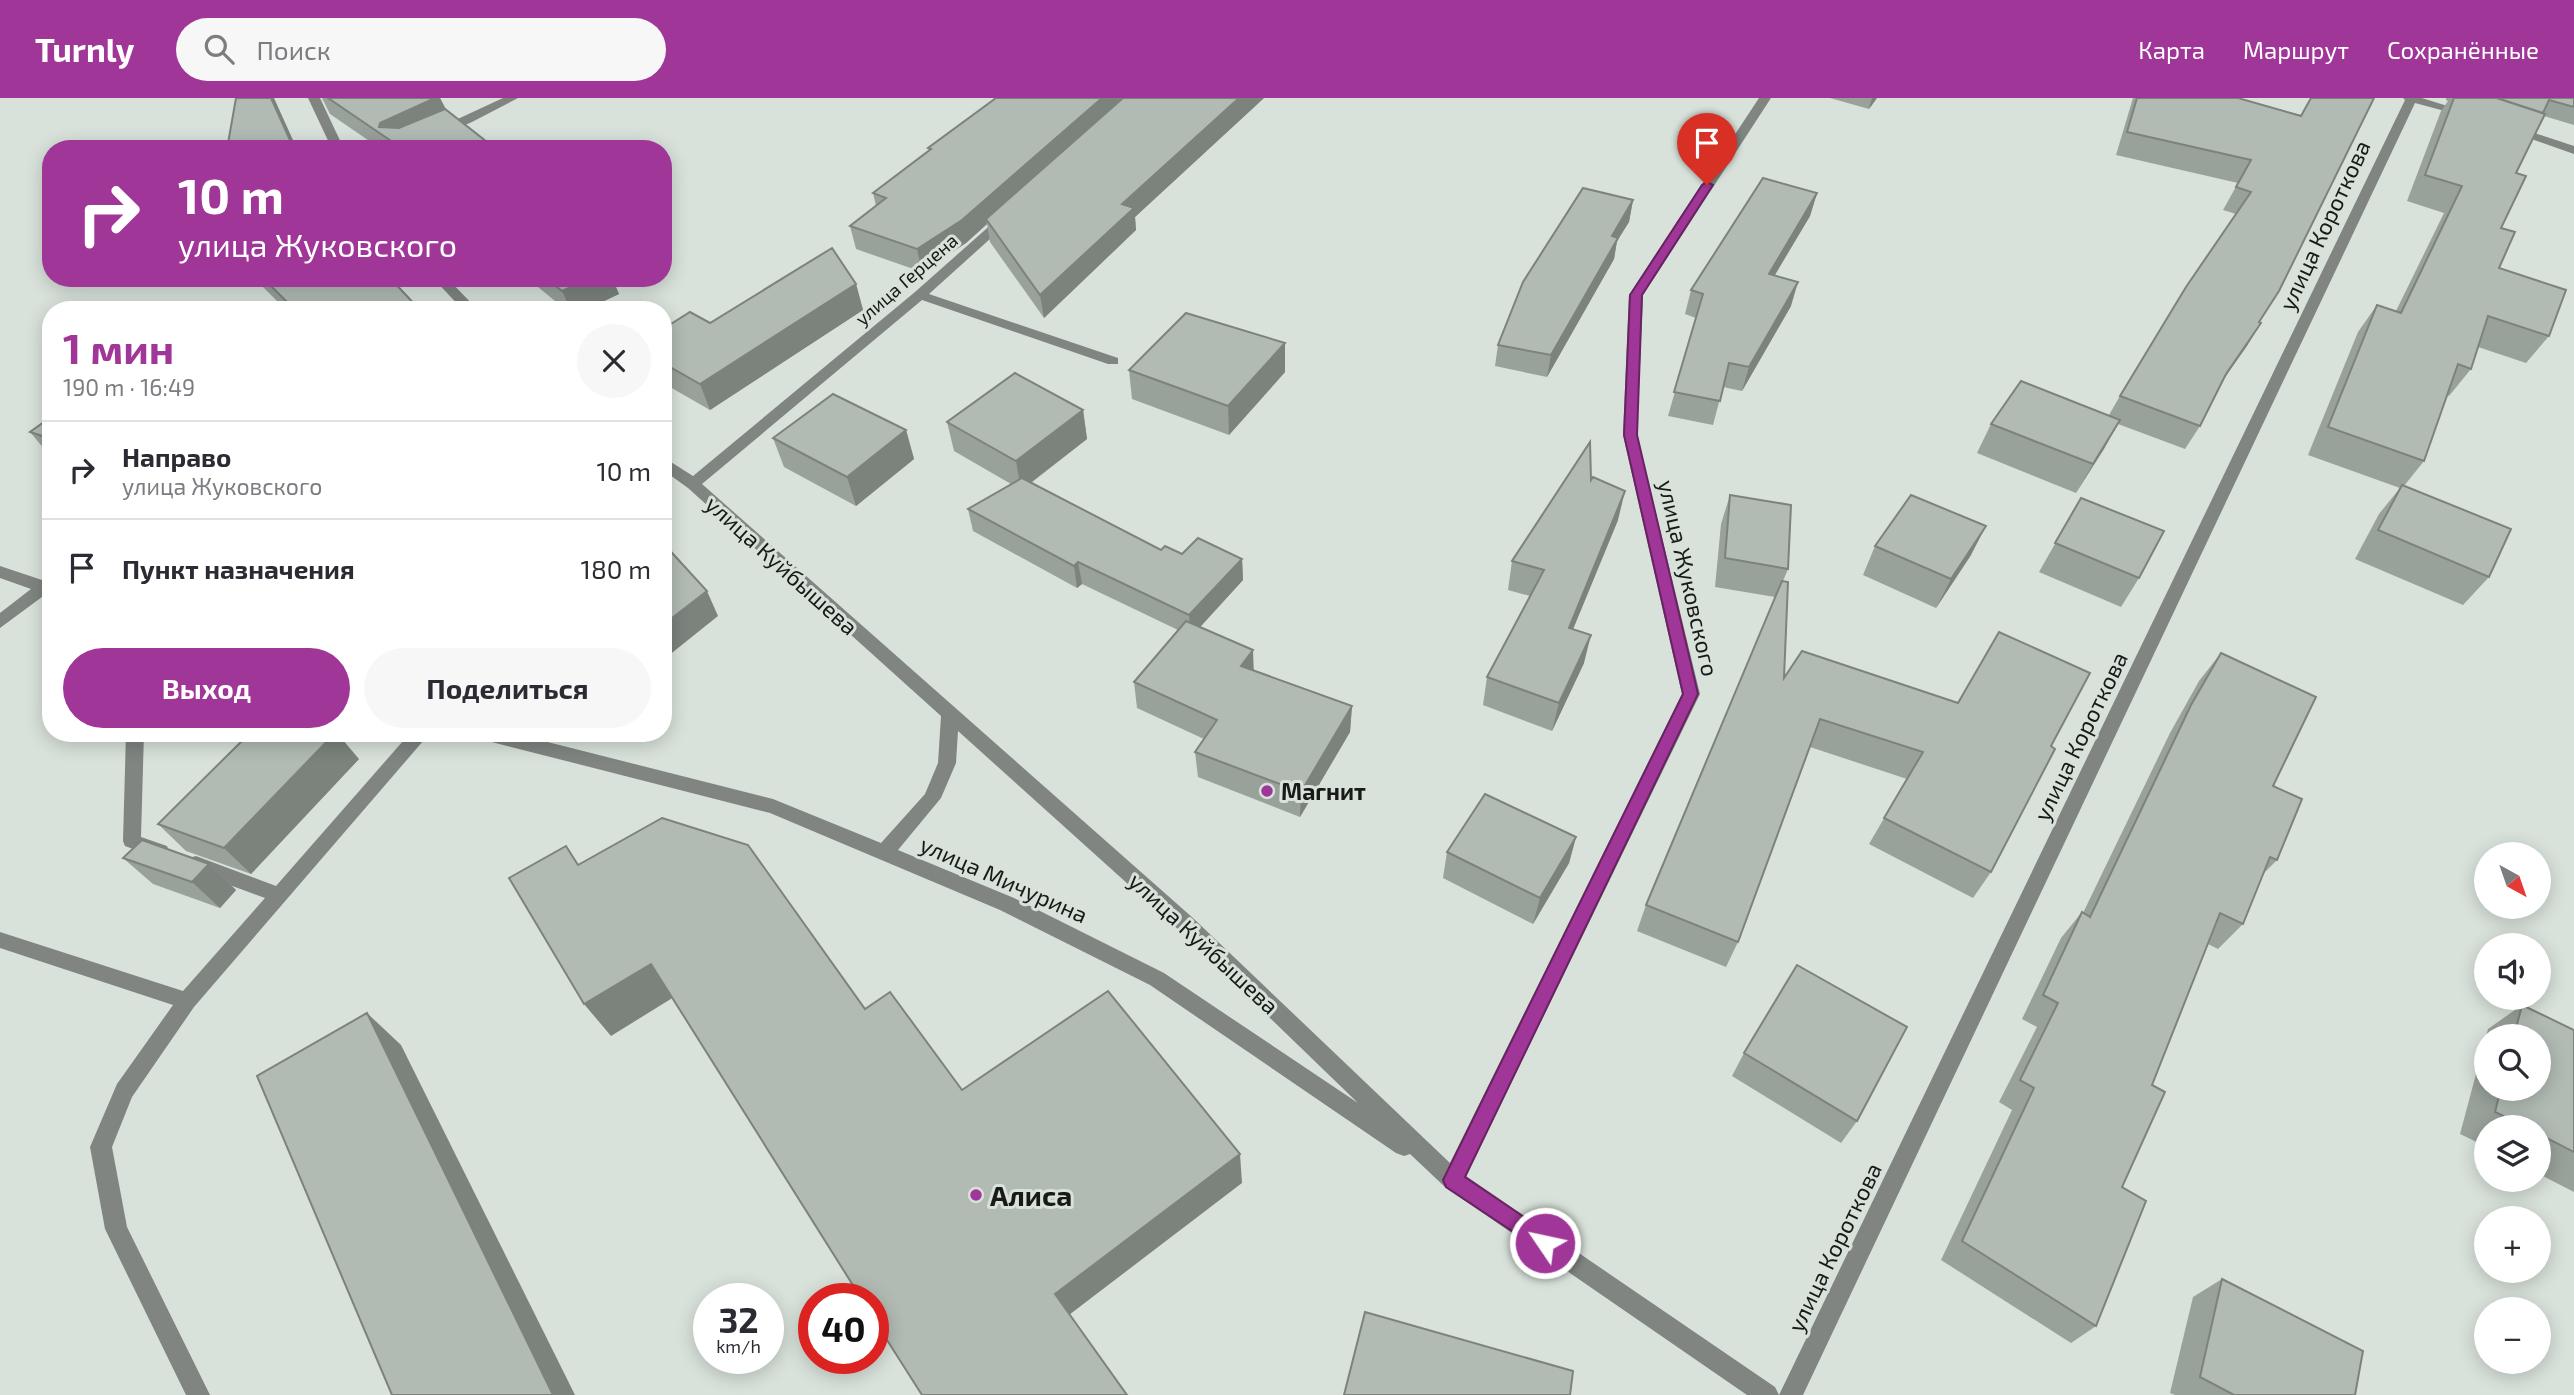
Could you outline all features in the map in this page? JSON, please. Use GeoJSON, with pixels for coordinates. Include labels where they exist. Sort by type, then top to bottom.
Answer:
{"type":"FeatureCollection","features":[{"type":"Feature","properties":{"kind":"street"},"geometry":{"type":"LineString","coordinates":[[314,98],[334,140]]}},
{"type":"Feature","properties":{"kind":"street"},"geometry":{"type":"LineString","coordinates":[[418,140],[512,98]]}},
{"type":"Feature","properties":{"kind":"street","name":"улица Жуковского"},"geometry":{"type":"LineString","coordinates":[[1453,1180],[1691,694],[1630,435],[1636,295],[1765,98]]}},
{"type":"Feature","properties":{"kind":"street"},"geometry":{"type":"LineString","coordinates":[[2411,98],[2482,119]]}},
{"type":"Feature","properties":{"kind":"street","name":"улица Короткова"},"geometry":{"type":"LineString","coordinates":[[1791,1395],[2411,98]]}},
{"type":"Feature","properties":{"kind":"street"},"geometry":{"type":"LineString","coordinates":[[2495,123],[2574,150]]}},
{"type":"Feature","properties":{"kind":"street","name":"улица Герцена"},"geometry":{"type":"LineString","coordinates":[[692,484],[920,295],[1020,205]]}},
{"type":"Feature","properties":{"kind":"street"},"geometry":{"type":"LineString","coordinates":[[448,287],[462,301]]}},
{"type":"Feature","properties":{"kind":"street"},"geometry":{"type":"LineString","coordinates":[[920,295],[1113,361]]}},
{"type":"Feature","properties":{"kind":"street","name":"улица Куйбышева"},"geometry":{"type":"LineString","coordinates":[[672,469],[1186,923],[1453,1180],[1768,1395]]}},
{"type":"Feature","properties":{"kind":"street"},"geometry":{"type":"LineString","coordinates":[[0,572],[42,587]]}},
{"type":"Feature","properties":{"kind":"street"},"geometry":{"type":"LineString","coordinates":[[0,622],[42,593]]}},
{"type":"Feature","properties":{"kind":"street"},"geometry":{"type":"LineString","coordinates":[[884,852],[932,798],[947,763],[950,714]]}},
{"type":"Feature","properties":{"kind":"street"},"geometry":{"type":"LineString","coordinates":[[135,742],[132,841],[278,895]]}},
{"type":"Feature","properties":{"kind":"street"},"geometry":{"type":"LineString","coordinates":[[198,1395],[117,1229],[101,1147],[124,1091],[187,1001],[413,742]]}},
{"type":"Feature","properties":{"kind":"street","name":"улица Мичурина"},"geometry":{"type":"LineString","coordinates":[[520,742],[773,806],[1007,904],[1157,979],[1453,1180]]}},
{"type":"Feature","properties":{"kind":"street"},"geometry":{"type":"LineString","coordinates":[[0,940],[187,1001]]}},
{"type":"Feature","properties":{"kind":"building"},"geometry":{"type":"Polygon","coordinates":[[[236,98],[271,98],[290,140],[229,140],[236,98]]]}},
{"type":"Feature","properties":{"kind":"building"},"geometry":{"type":"Polygon","coordinates":[[[328,98],[431,98],[433,99],[380,123],[379,127],[399,128],[445,109],[485,140],[390,140],[328,98]]]}},
{"type":"Feature","properties":{"kind":"building"},"geometry":{"type":"Polygon","coordinates":[[[996,98],[1102,98],[962,220],[917,249],[850,226],[886,198],[873,193],[996,98]]]}},
{"type":"Feature","properties":{"kind":"building"},"geometry":{"type":"Polygon","coordinates":[[[1123,98],[1239,98],[1122,204],[1134,208],[1040,295],[986,219],[1123,98]]]}},
{"type":"Feature","properties":{"kind":"building"},"geometry":{"type":"Polygon","coordinates":[[[2137,98],[2238,98],[2301,116],[2311,98],[2374,98],[2279,291],[2226,374],[2200,426],[2120,396],[2186,287],[2251,192],[2236,187],[2251,160],[2127,132],[2137,98]]]}},
{"type":"Feature","properties":{"kind":"building"},"geometry":{"type":"Polygon","coordinates":[[[2454,98],[2497,98],[2545,114],[2516,173],[2526,176],[2501,228],[2515,232],[2499,268],[2566,290],[2549,336],[2488,316],[2471,369],[2458,364],[2424,461],[2328,427],[2377,305],[2401,313],[2462,186],[2425,175],[2454,98]]]}},
{"type":"Feature","properties":{"kind":"building"},"geometry":{"type":"Polygon","coordinates":[[[2497,98],[2574,98],[2574,107],[2549,100],[2543,113],[2497,98]]]}},
{"type":"Feature","properties":{"kind":"building"},"geometry":{"type":"Polygon","coordinates":[[[1763,178],[1817,193],[1769,274],[1798,282],[1749,367],[1729,363],[1720,401],[1674,392],[1703,294],[1691,290],[1763,178]]]}},
{"type":"Feature","properties":{"kind":"building"},"geometry":{"type":"Polygon","coordinates":[[[1583,188],[1633,200],[1612,236],[1618,238],[1551,355],[1498,345],[1523,282],[1583,188]]]}},
{"type":"Feature","properties":{"kind":"building"},"geometry":{"type":"Polygon","coordinates":[[[832,248],[856,284],[700,384],[672,368],[672,323],[690,312],[710,323],[832,248]]]}},
{"type":"Feature","properties":{"kind":"building"},"geometry":{"type":"Polygon","coordinates":[[[272,287],[398,287],[412,301],[286,301],[272,287]]]}},
{"type":"Feature","properties":{"kind":"building"},"geometry":{"type":"Polygon","coordinates":[[[1186,313],[1285,343],[1228,406],[1129,370],[1186,313]]]}},
{"type":"Feature","properties":{"kind":"building"},"geometry":{"type":"Polygon","coordinates":[[[1015,373],[1083,410],[1016,461],[947,422],[1015,373]]]}},
{"type":"Feature","properties":{"kind":"building"},"geometry":{"type":"Polygon","coordinates":[[[2021,381],[2120,420],[2093,464],[1991,424],[2021,381]]]}},
{"type":"Feature","properties":{"kind":"building"},"geometry":{"type":"Polygon","coordinates":[[[833,394],[906,430],[847,477],[773,438],[833,394]]]}},
{"type":"Feature","properties":{"kind":"building"},"geometry":{"type":"Polygon","coordinates":[[[42,423],[42,436],[30,432],[42,423]]]}},
{"type":"Feature","properties":{"kind":"building"},"geometry":{"type":"Polygon","coordinates":[[[1590,442],[1591,480],[1593,477],[1625,491],[1569,628],[1591,635],[1559,703],[1487,677],[1544,570],[1512,561],[1590,442]]]}},
{"type":"Feature","properties":{"kind":"building"},"geometry":{"type":"Polygon","coordinates":[[[1022,478],[1161,550],[1165,546],[1182,554],[1198,538],[1242,559],[1189,615],[1078,562],[1074,566],[968,509],[1022,478]]]}},
{"type":"Feature","properties":{"kind":"building"},"geometry":{"type":"Polygon","coordinates":[[[2402,485],[2511,529],[2489,577],[2378,530],[2402,485]]]}},
{"type":"Feature","properties":{"kind":"building"},"geometry":{"type":"Polygon","coordinates":[[[1730,495],[1791,505],[1788,569],[1725,558],[1730,495]]]}},
{"type":"Feature","properties":{"kind":"building"},"geometry":{"type":"Polygon","coordinates":[[[1911,495],[1986,526],[1951,579],[1875,546],[1911,495]]]}},
{"type":"Feature","properties":{"kind":"building"},"geometry":{"type":"Polygon","coordinates":[[[2081,498],[2164,531],[2139,578],[2055,543],[2081,498]]]}},
{"type":"Feature","properties":{"kind":"building"},"geometry":{"type":"Polygon","coordinates":[[[672,553],[707,591],[672,618],[672,553]]]}},
{"type":"Feature","properties":{"kind":"building"},"geometry":{"type":"Polygon","coordinates":[[[1782,581],[1788,582],[1784,678],[1802,651],[1958,703],[1999,632],[2090,673],[2051,746],[2055,749],[1991,872],[1884,818],[1923,752],[1820,719],[1738,942],[1646,905],[1782,581]]]}},
{"type":"Feature","properties":{"kind":"building"},"geometry":{"type":"Polygon","coordinates":[[[1186,621],[1253,650],[1241,666],[1352,706],[1301,792],[1195,752],[1217,720],[1134,682],[1186,621]]]}},
{"type":"Feature","properties":{"kind":"building"},"geometry":{"type":"Polygon","coordinates":[[[2221,653],[2316,697],[2273,786],[2302,799],[2277,860],[2270,857],[2243,924],[2220,913],[2152,1085],[2165,1092],[2122,1187],[2146,1201],[2096,1326],[1962,1241],[2034,1088],[2020,1080],[2058,1003],[2043,995],[2082,912],[2090,917],[2191,705],[2221,653]]]}},
{"type":"Feature","properties":{"kind":"building"},"geometry":{"type":"Polygon","coordinates":[[[241,742],[326,742],[224,848],[158,824],[241,742]]]}},
{"type":"Feature","properties":{"kind":"building"},"geometry":{"type":"Polygon","coordinates":[[[1485,794],[1576,837],[1540,898],[1447,852],[1485,794]]]}},
{"type":"Feature","properties":{"kind":"building"},"geometry":{"type":"Polygon","coordinates":[[[662,818],[748,845],[865,1009],[890,992],[962,1090],[1108,991],[1240,1154],[1055,1294],[1127,1395],[922,1395],[889,1343],[889,1283],[852,1283],[651,964],[584,1004],[509,878],[566,846],[578,865],[662,818]]]}},
{"type":"Feature","properties":{"kind":"building"},"geometry":{"type":"Polygon","coordinates":[[[142,840],[209,864],[192,882],[123,858],[142,840]]]}},
{"type":"Feature","properties":{"kind":"building"},"geometry":{"type":"Polygon","coordinates":[[[1797,965],[1907,1027],[1857,1121],[1744,1053],[1797,965]]]}},
{"type":"Feature","properties":{"kind":"building"},"geometry":{"type":"Polygon","coordinates":[[[2521,1010],[2532,1010],[2574,1030],[2574,1152],[2551,1140],[2551,1115],[2501,1115],[2495,1112],[2498,1101],[2551,1101],[2551,1024],[2517,1024],[2521,1010]]]}},
{"type":"Feature","properties":{"kind":"building"},"geometry":{"type":"Polygon","coordinates":[[[367,1013],[553,1395],[392,1395],[257,1076],[367,1013]]]}},
{"type":"Feature","properties":{"kind":"building"},"geometry":{"type":"Polygon","coordinates":[[[2222,1279],[2363,1351],[2355,1395],[2234,1395],[2200,1377],[2222,1279]]]}},
{"type":"Feature","properties":{"kind":"building"},"geometry":{"type":"Polygon","coordinates":[[[1365,1312],[1573,1371],[1570,1395],[1344,1395],[1365,1312]]]}},
{"type":"Feature","properties":{"kind":"place","name":"Магнит"},"geometry":{"type":"Point","coordinates":[1267,791]}},
{"type":"Feature","properties":{"kind":"place","name":"Алиса"},"geometry":{"type":"Point","coordinates":[976,1195]}},
{"type":"Feature","properties":{"kind":"route"},"geometry":{"type":"LineString","coordinates":[[1545,1243],[1453,1180],[1691,694],[1630,435],[1636,295],[1707,185]]}}]}
